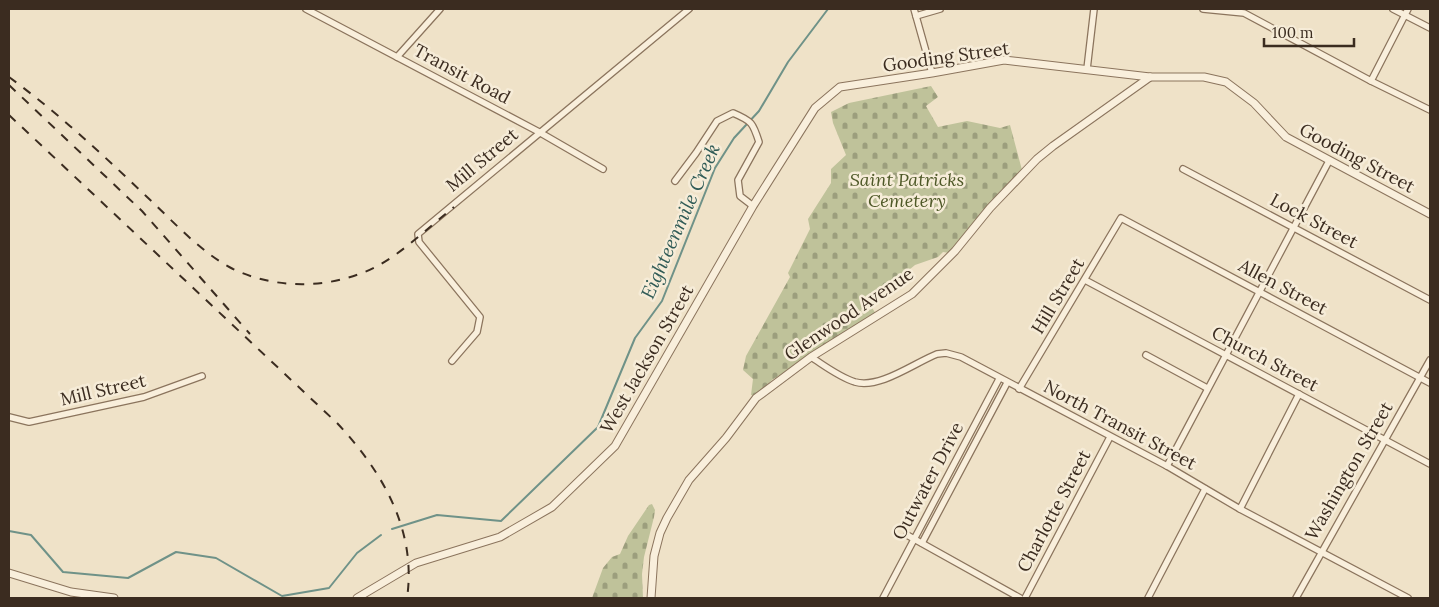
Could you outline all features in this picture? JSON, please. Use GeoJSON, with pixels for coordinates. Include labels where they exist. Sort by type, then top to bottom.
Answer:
{"type":"FeatureCollection","features":[{"type":"Feature","properties":{"kind":"street","name":"Transit Road"},"geometry":{"type":"LineString","coordinates":[[306,9],[539,132],[603,169]]}},
{"type":"Feature","properties":{"kind":"street"},"geometry":{"type":"LineString","coordinates":[[397,57],[440,9]]}},
{"type":"Feature","properties":{"kind":"street","name":"Mill Street"},"geometry":{"type":"LineString","coordinates":[[452,361],[477,332],[480,317],[420,242],[418,234],[689,9]]}},
{"type":"Feature","properties":{"kind":"street"},"geometry":{"type":"LineString","coordinates":[[914,9],[932,73]]}},
{"type":"Feature","properties":{"kind":"street"},"geometry":{"type":"LineString","coordinates":[[916,16],[940,9]]}},
{"type":"Feature","properties":{"kind":"street"},"geometry":{"type":"LineString","coordinates":[[1087,70],[1094,9]]}},
{"type":"Feature","properties":{"kind":"street"},"geometry":{"type":"LineString","coordinates":[[1203,9],[1244,13],[1371,81],[1430,110]]}},
{"type":"Feature","properties":{"kind":"street"},"geometry":{"type":"LineString","coordinates":[[1393,9],[1430,28]]}},
{"type":"Feature","properties":{"kind":"street"},"geometry":{"type":"LineString","coordinates":[[1371,81],[1408,9]]}},
{"type":"Feature","properties":{"kind":"street","name":"Gooding Street"},"geometry":{"type":"LineString","coordinates":[[753,206],[815,108],[840,87],[1004,60],[1150,77],[1204,77],[1226,82],[1254,103],[1286,137],[1430,214]]}},
{"type":"Feature","properties":{"kind":"street","name":"Glenwood Avenue"},"geometry":{"type":"LineString","coordinates":[[651,598],[654,556],[660,533],[667,518],[689,480],[729,440],[756,398],[811,357],[912,294],[955,251],[990,208],[1037,159],[1150,77]]}},
{"type":"Feature","properties":{"kind":"street"},"geometry":{"type":"LineString","coordinates":[[675,180],[696,154],[718,121],[733,113],[748,119],[754,126],[759,142],[738,180],[740,196],[753,206]]}},
{"type":"Feature","properties":{"kind":"street"},"geometry":{"type":"LineString","coordinates":[[1166,466],[1224,354],[1329,161]]}},
{"type":"Feature","properties":{"kind":"street","name":"Lock Street"},"geometry":{"type":"LineString","coordinates":[[1183,169],[1430,300]]}},
{"type":"Feature","properties":{"kind":"street","name":"West Jackson Street"},"geometry":{"type":"LineString","coordinates":[[358,598],[416,563],[500,537],[552,507],[608,453],[620,438],[753,206]]}},
{"type":"Feature","properties":{"kind":"street","name":"Hill Street"},"geometry":{"type":"LineString","coordinates":[[1020,389],[1121,218]]}},
{"type":"Feature","properties":{"kind":"street","name":"Allen Street"},"geometry":{"type":"LineString","coordinates":[[1121,218],[1430,382]]}},
{"type":"Feature","properties":{"kind":"street","name":"Church Street"},"geometry":{"type":"LineString","coordinates":[[1085,280],[1430,464]]}},
{"type":"Feature","properties":{"kind":"street","name":"North Transit Street"},"geometry":{"type":"LineString","coordinates":[[811,357],[847,379],[864,383],[882,379],[931,356],[946,353],[961,358],[1166,466],[1240,509],[1322,551],[1395,595],[1408,598]]}},
{"type":"Feature","properties":{"kind":"street"},"geometry":{"type":"LineString","coordinates":[[1146,355],[1207,388]]}},
{"type":"Feature","properties":{"kind":"street","name":"Washington Street"},"geometry":{"type":"LineString","coordinates":[[1296,598],[1430,360]]}},
{"type":"Feature","properties":{"kind":"street","name":"Mill Street"},"geometry":{"type":"LineString","coordinates":[[9,417],[29,422],[144,397],[202,376]]}},
{"type":"Feature","properties":{"kind":"street","name":"Outwater Drive"},"geometry":{"type":"LineString","coordinates":[[883,598],[999,379]]}},
{"type":"Feature","properties":{"kind":"street","name":"Outwater Drive"},"geometry":{"type":"LineString","coordinates":[[922,543],[1007,383]]}},
{"type":"Feature","properties":{"kind":"street"},"geometry":{"type":"LineString","coordinates":[[1240,509],[1299,394]]}},
{"type":"Feature","properties":{"kind":"street","name":"Charlotte Street"},"geometry":{"type":"LineString","coordinates":[[1025,598],[1110,437]]}},
{"type":"Feature","properties":{"kind":"street"},"geometry":{"type":"LineString","coordinates":[[1148,598],[1205,489]]}},
{"type":"Feature","properties":{"kind":"street"},"geometry":{"type":"LineString","coordinates":[[907,535],[1020,598]]}},
{"type":"Feature","properties":{"kind":"street"},"geometry":{"type":"LineString","coordinates":[[9,574],[71,592],[114,598]]}},
{"type":"Feature","properties":{"kind":"green space","name":"Saint Patricks Cemetery"},"geometry":{"type":"Polygon","coordinates":[[[931,86],[938,97],[926,106],[938,127],[967,121],[1000,128],[1010,125],[1022,170],[949,253],[943,252],[938,257],[915,265],[869,303],[876,314],[772,380],[756,397],[751,395],[753,379],[743,370],[746,356],[790,277],[788,273],[810,229],[808,219],[831,183],[831,169],[846,155],[833,123],[831,112],[849,103],[931,86]]]}},
{"type":"Feature","properties":{"kind":"green space"},"geometry":{"type":"Polygon","coordinates":[[[652,504],[655,510],[644,557],[642,574],[643,598],[592,598],[603,568],[612,557],[620,554],[628,536],[649,505],[652,504]]]}},
{"type":"Feature","properties":{"kind":"waterway","name":"Eighteenmile Creek"},"geometry":{"type":"LineString","coordinates":[[392,529],[437,515],[501,521],[598,427],[635,338],[662,301],[715,168],[734,138],[759,111],[788,62],[828,9]]}},
{"type":"Feature","properties":{"kind":"waterway","name":"Eighteenmile Creek"},"geometry":{"type":"LineString","coordinates":[[9,531],[31,535],[63,572],[128,578],[176,552],[216,558],[282,596],[329,588],[357,553],[381,535]]}},
{"type":"Feature","properties":{"kind":"railway"},"geometry":{"type":"LineString","coordinates":[[9,77],[79,134],[209,254],[233,269],[264,280],[281,283],[314,284],[330,282],[362,273],[398,253],[454,207]]}},
{"type":"Feature","properties":{"kind":"railway"},"geometry":{"type":"LineString","coordinates":[[9,85],[142,211],[250,334]]}},
{"type":"Feature","properties":{"kind":"railway"},"geometry":{"type":"LineString","coordinates":[[9,115],[337,423],[353,442],[382,482],[393,503],[401,525],[407,549],[409,573],[407,598]]}}]}
